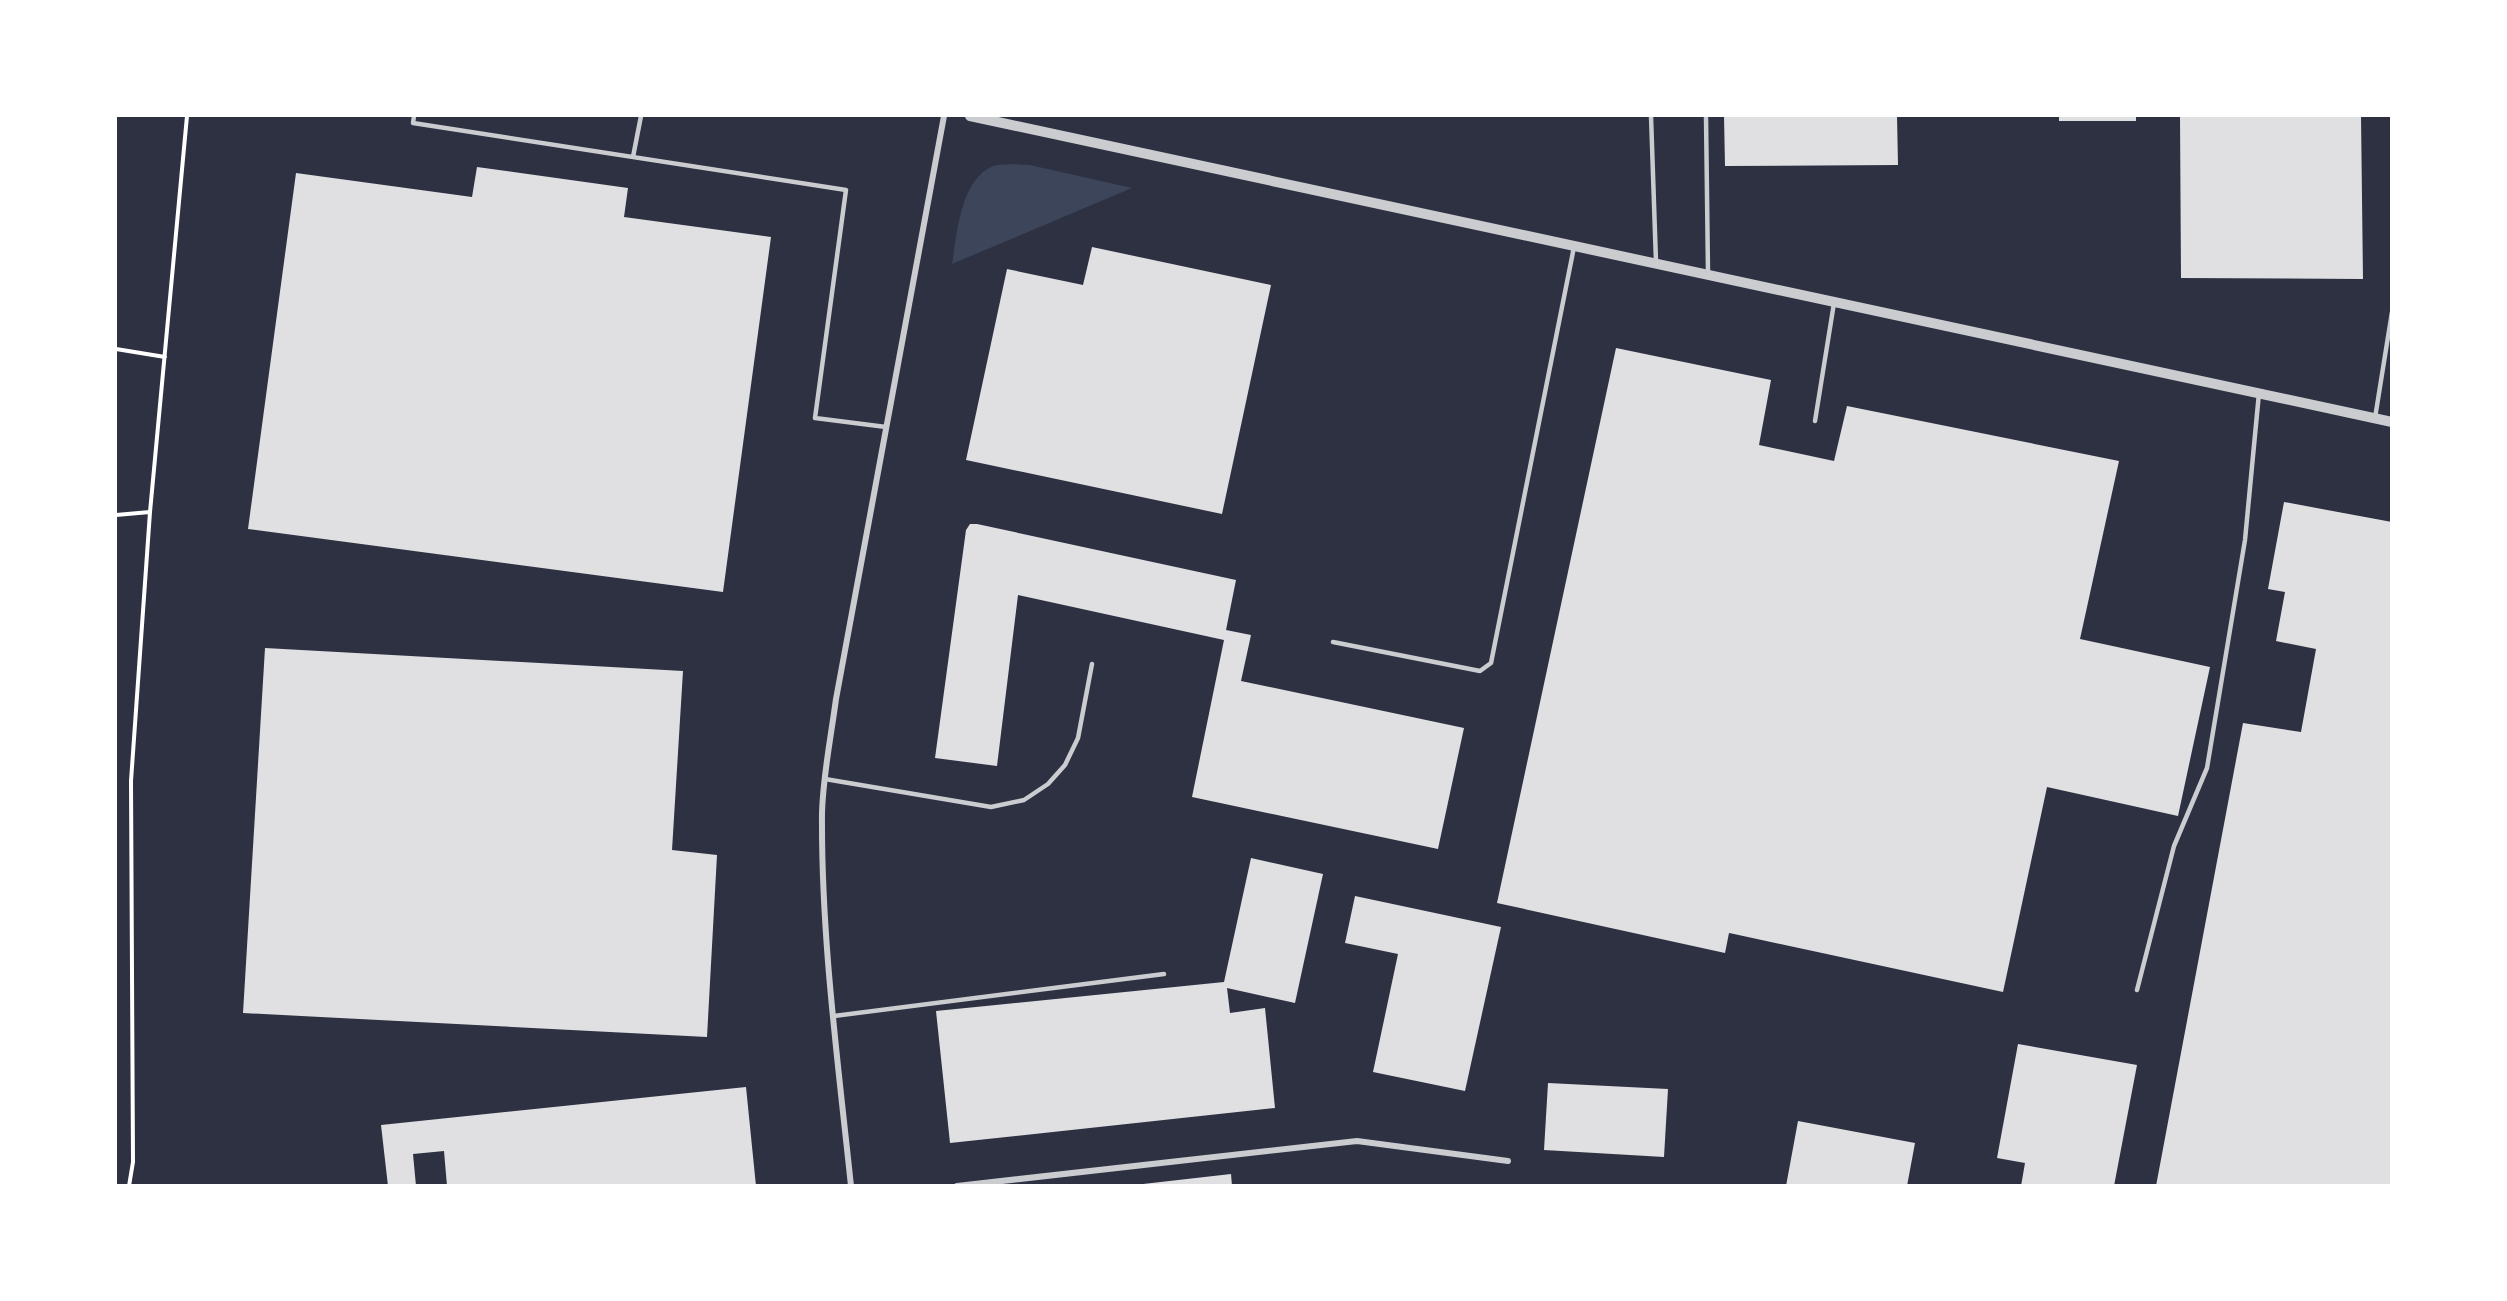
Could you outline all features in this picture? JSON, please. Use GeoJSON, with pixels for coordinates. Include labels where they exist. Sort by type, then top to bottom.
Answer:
{"type":"FeatureCollection","features":[{"type":"Feature","properties":{"kind":"street"},"geometry":{"type":"LineString","coordinates":[[851,1185],[825,923],[822,811],[836,699],[944,116]]}},
{"type":"Feature","properties":{"kind":"street"},"geometry":{"type":"LineString","coordinates":[[970,116],[1708,273],[2391,422]]}},
{"type":"Feature","properties":{"kind":"street"},"geometry":{"type":"LineString","coordinates":[[957,1185],[1357,1141],[1508,1161]]}},
{"type":"Feature","properties":{"kind":"lane"},"geometry":{"type":"LineString","coordinates":[[414,116],[413,123],[846,190],[815,418],[886,428]]}},
{"type":"Feature","properties":{"kind":"lane"},"geometry":{"type":"LineString","coordinates":[[633,157],[641,116]]}},
{"type":"Feature","properties":{"kind":"lane"},"geometry":{"type":"LineString","coordinates":[[1651,116],[1656,262]]}},
{"type":"Feature","properties":{"kind":"lane"},"geometry":{"type":"LineString","coordinates":[[1706,116],[1708,273]]}},
{"type":"Feature","properties":{"kind":"lane"},"geometry":{"type":"LineString","coordinates":[[1333,642],[1480,671],[1491,663],[1574,245]]}},
{"type":"Feature","properties":{"kind":"lane"},"geometry":{"type":"LineString","coordinates":[[1815,421],[1834,301]]}},
{"type":"Feature","properties":{"kind":"lane"},"geometry":{"type":"LineString","coordinates":[[2375,418],[2391,312]]}},
{"type":"Feature","properties":{"kind":"lane"},"geometry":{"type":"LineString","coordinates":[[2137,990],[2174,846],[2207,768],[2246,540],[2259,393]]}},
{"type":"Feature","properties":{"kind":"lane"},"geometry":{"type":"LineString","coordinates":[[825,779],[991,807],[1024,800],[1048,784],[1065,765],[1078,738],[1092,664]]}},
{"type":"Feature","properties":{"kind":"lane"},"geometry":{"type":"LineString","coordinates":[[834,1016],[1164,974]]}},
{"type":"Feature","properties":{"kind":"path"},"geometry":{"type":"LineString","coordinates":[[129,1185],[133,1162],[131,781],[150,512],[187,116]]}},
{"type":"Feature","properties":{"kind":"path"},"geometry":{"type":"LineString","coordinates":[[116,349],[165,357]]}},
{"type":"Feature","properties":{"kind":"path"},"geometry":{"type":"LineString","coordinates":[[116,515],[150,512]]}},
{"type":"Feature","properties":{"kind":"shaded area"},"geometry":{"type":"Polygon","coordinates":[[[1030,165],[1132,188],[952,264],[958,224],[973,183],[993,166],[1030,165]]]}},
{"type":"Feature","properties":{"kind":"building"},"geometry":{"type":"Polygon","coordinates":[[[1724,116],[1897,116],[1898,165],[1725,166],[1724,116]]]}},
{"type":"Feature","properties":{"kind":"building"},"geometry":{"type":"Polygon","coordinates":[[[2059,116],[2136,116],[2136,121],[2059,121],[2059,116]]]}},
{"type":"Feature","properties":{"kind":"building"},"geometry":{"type":"Polygon","coordinates":[[[2180,116],[2361,116],[2363,279],[2181,278],[2180,116]]]}},
{"type":"Feature","properties":{"kind":"building"},"geometry":{"type":"Polygon","coordinates":[[[477,167],[628,188],[624,217],[771,237],[723,592],[248,529],[296,173],[472,197],[477,167]]]}},
{"type":"Feature","properties":{"kind":"building"},"geometry":{"type":"Polygon","coordinates":[[[1092,247],[1271,285],[1222,514],[966,460],[1007,269],[1083,285],[1092,247]]]}},
{"type":"Feature","properties":{"kind":"building"},"geometry":{"type":"Polygon","coordinates":[[[1616,348],[1771,380],[1759,445],[1834,461],[1847,406],[2119,461],[2080,639],[2210,667],[2178,816],[2047,787],[2003,992],[1729,933],[1725,953],[1497,903],[1616,348]]]}},
{"type":"Feature","properties":{"kind":"building"},"geometry":{"type":"Polygon","coordinates":[[[2284,502],[2392,522],[2392,1186],[2156,1186],[2243,723],[2301,732],[2316,649],[2276,641],[2285,592],[2268,589],[2284,502]]]}},
{"type":"Feature","properties":{"kind":"building"},"geometry":{"type":"Polygon","coordinates":[[[970,524],[1236,580],[1226,630],[1251,635],[1241,681],[1464,728],[1438,849],[1192,797],[1224,640],[1018,595],[997,766],[935,758],[966,530],[970,524]]]}},
{"type":"Feature","properties":{"kind":"building"},"geometry":{"type":"Polygon","coordinates":[[[265,648],[683,671],[672,850],[717,855],[707,1037],[243,1013],[265,648]]]}},
{"type":"Feature","properties":{"kind":"building"},"geometry":{"type":"Polygon","coordinates":[[[1251,858],[1323,874],[1295,1003],[1227,988],[1230,1013],[1265,1008],[1275,1108],[950,1143],[936,1011],[1224,982],[1251,858]]]}},
{"type":"Feature","properties":{"kind":"building"},"geometry":{"type":"Polygon","coordinates":[[[1355,896],[1501,927],[1465,1091],[1373,1072],[1398,954],[1345,943],[1355,896]]]}},
{"type":"Feature","properties":{"kind":"building"},"geometry":{"type":"Polygon","coordinates":[[[2018,1044],[2137,1065],[2114,1186],[2021,1186],[2025,1163],[1997,1158],[2018,1044]]]}},
{"type":"Feature","properties":{"kind":"building"},"geometry":{"type":"Polygon","coordinates":[[[1548,1083],[1668,1089],[1664,1157],[1544,1150],[1548,1083]]]}},
{"type":"Feature","properties":{"kind":"building"},"geometry":{"type":"Polygon","coordinates":[[[746,1087],[756,1186],[447,1186],[444,1151],[413,1154],[416,1186],[388,1186],[381,1125],[746,1087]]]}},
{"type":"Feature","properties":{"kind":"building"},"geometry":{"type":"Polygon","coordinates":[[[1798,1121],[1915,1143],[1907,1186],[1786,1186],[1798,1121]]]}},
{"type":"Feature","properties":{"kind":"building"},"geometry":{"type":"Polygon","coordinates":[[[1231,1174],[1232,1186],[1143,1186],[1143,1184],[1231,1174]]]}}]}
